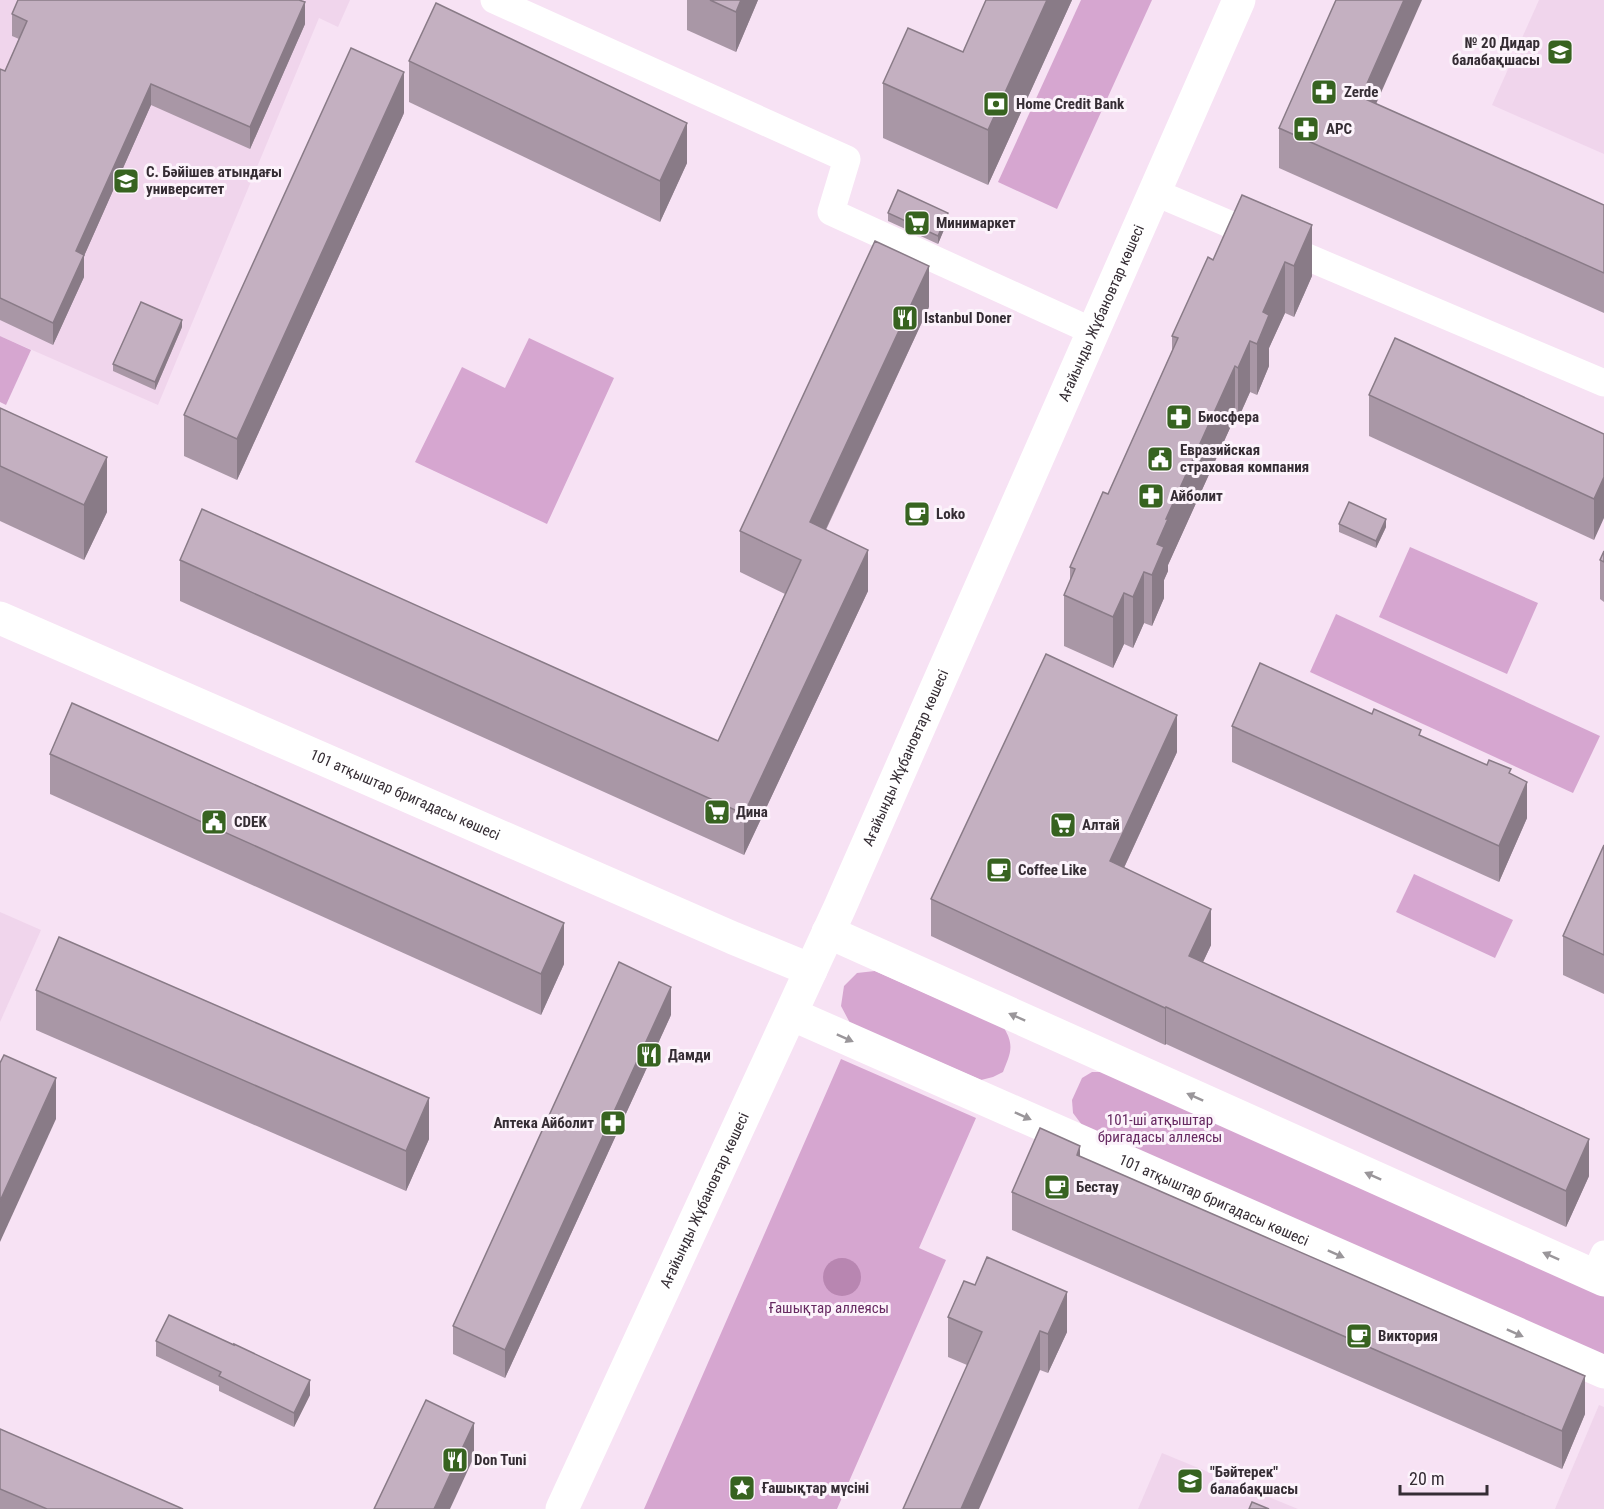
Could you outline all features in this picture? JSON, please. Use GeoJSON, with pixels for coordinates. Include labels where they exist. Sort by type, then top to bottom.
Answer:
{"type":"FeatureCollection","features":[{"type":"Feature","properties":{"kind":"street"},"geometry":{"type":"LineString","coordinates":[[494,0],[847,159],[831,212],[1092,331]]}},
{"type":"Feature","properties":{"kind":"street","name":"Ағайынды Жұбановтар көшесі"},"geometry":{"type":"LineString","coordinates":[[562,1509],[811,970],[1239,0]]}},
{"type":"Feature","properties":{"kind":"street"},"geometry":{"type":"LineString","coordinates":[[1154,192],[1604,383]]}},
{"type":"Feature","properties":{"kind":"street","name":"101 атқыштар бригадасы көшесі"},"geometry":{"type":"LineString","coordinates":[[0,618],[714,930],[811,970]]}},
{"type":"Feature","properties":{"kind":"street"},"geometry":{"type":"LineString","coordinates":[[828,932],[1601,1270]]}},
{"type":"Feature","properties":{"kind":"street","name":"101 атқыштар бригадасы көшесі"},"geometry":{"type":"LineString","coordinates":[[791,1014],[1604,1372]]}},
{"type":"Feature","properties":{"kind":"shaded area","name":"С. Бәйішев атындағы университет"},"geometry":{"type":"Polygon","coordinates":[[[0,0],[350,0],[338,27],[319,18],[158,405],[0,336],[0,0]]]}},
{"type":"Feature","properties":{"kind":"shaded area","name":"№ 20 Дидар балабақшасы"},"geometry":{"type":"Polygon","coordinates":[[[1539,0],[1604,0],[1604,154],[1492,105],[1539,0]]]}},
{"type":"Feature","properties":{"kind":"shaded area"},"geometry":{"type":"Polygon","coordinates":[[[0,912],[41,930],[0,1022],[0,912]]]}},
{"type":"Feature","properties":{"kind":"shaded area"},"geometry":{"type":"Polygon","coordinates":[[[842,1258],[856,1263],[861,1277],[856,1291],[842,1296],[828,1291],[823,1277],[828,1263],[842,1258]]]}},
{"type":"Feature","properties":{"kind":"shaded area"},"geometry":{"type":"Polygon","coordinates":[[[1599,1405],[1604,1407],[1604,1509],[1555,1509],[1599,1405]]]}},
{"type":"Feature","properties":{"kind":"shaded area","name":"\"Бәйтерек\" балабақшасы"},"geometry":{"type":"Polygon","coordinates":[[[1162,1453],[1298,1509],[1138,1509],[1162,1453]]]}},
{"type":"Feature","properties":{"kind":"green space"},"geometry":{"type":"Polygon","coordinates":[[[1081,0],[1152,0],[1057,209],[998,182],[1081,0]]]}},
{"type":"Feature","properties":{"kind":"green space"},"geometry":{"type":"Polygon","coordinates":[[[0,336],[31,350],[6,405],[0,402],[0,336]]]}},
{"type":"Feature","properties":{"kind":"green space"},"geometry":{"type":"Polygon","coordinates":[[[529,338],[614,378],[547,524],[415,462],[462,367],[505,388],[529,338]]]}},
{"type":"Feature","properties":{"kind":"green space"},"geometry":{"type":"Polygon","coordinates":[[[1410,547],[1538,603],[1507,674],[1379,617],[1410,547]]]}},
{"type":"Feature","properties":{"kind":"green space"},"geometry":{"type":"Polygon","coordinates":[[[1336,614],[1600,736],[1573,793],[1310,672],[1336,614]]]}},
{"type":"Feature","properties":{"kind":"green space"},"geometry":{"type":"Polygon","coordinates":[[[1414,874],[1513,920],[1495,958],[1396,912],[1414,874]]]}},
{"type":"Feature","properties":{"kind":"green space"},"geometry":{"type":"Polygon","coordinates":[[[875,971],[1004,1028],[1010,1045],[1003,1072],[981,1080],[850,1023],[841,1006],[844,986],[857,973],[875,971]]]}},
{"type":"Feature","properties":{"kind":"green space","name":"Ғашықтар аллеясы"},"geometry":{"type":"Polygon","coordinates":[[[841,1059],[976,1118],[919,1248],[946,1260],[837,1509],[644,1509],[841,1059]]]}},
{"type":"Feature","properties":{"kind":"green space","name":"101-ші атқыштар бригадасы аллеясы"},"geometry":{"type":"Polygon","coordinates":[[[1092,1072],[1105,1072],[1604,1296],[1604,1357],[1082,1125],[1073,1113],[1072,1100],[1082,1078],[1092,1072]]]}},
{"type":"Feature","properties":{"kind":"building"},"geometry":{"type":"Polygon","coordinates":[[[18,0],[299,0],[305,2],[250,127],[151,84],[76,251],[84,255],[53,323],[0,298],[0,69],[5,71],[27,21],[12,14],[18,0]]]}},
{"type":"Feature","properties":{"kind":"building"},"geometry":{"type":"Polygon","coordinates":[[[710,0],[741,0],[736,12],[710,0]]]}},
{"type":"Feature","properties":{"kind":"building"},"geometry":{"type":"Polygon","coordinates":[[[986,0],[1047,0],[988,130],[883,83],[908,28],[963,52],[986,0]]]}},
{"type":"Feature","properties":{"kind":"building"},"geometry":{"type":"Polygon","coordinates":[[[1336,0],[1404,0],[1361,97],[1604,205],[1604,273],[1279,128],[1336,0]]]}},
{"type":"Feature","properties":{"kind":"building"},"geometry":{"type":"Polygon","coordinates":[[[436,3],[687,123],[660,181],[409,61],[436,3]]]}},
{"type":"Feature","properties":{"kind":"building"},"geometry":{"type":"Polygon","coordinates":[[[351,48],[404,72],[237,439],[184,415],[351,48]]]}},
{"type":"Feature","properties":{"kind":"building"},"geometry":{"type":"Polygon","coordinates":[[[898,190],[948,213],[938,236],[888,213],[898,190]]]}},
{"type":"Feature","properties":{"kind":"building"},"geometry":{"type":"Polygon","coordinates":[[[1242,195],[1312,225],[1294,266],[1285,262],[1263,312],[1269,315],[1257,344],[1250,341],[1238,368],[1235,366],[1166,519],[1168,519],[1157,544],[1164,547],[1152,575],[1144,572],[1133,597],[1124,593],[1113,617],[1064,595],[1075,569],[1070,567],[1103,492],[1108,494],[1178,338],[1172,336],[1208,257],[1213,260],[1242,195]]]}},
{"type":"Feature","properties":{"kind":"building"},"geometry":{"type":"Polygon","coordinates":[[[875,241],[929,266],[810,522],[868,550],[744,814],[180,560],[202,509],[718,741],[801,560],[740,531],[875,241]]]}},
{"type":"Feature","properties":{"kind":"building"},"geometry":{"type":"Polygon","coordinates":[[[141,302],[182,320],[155,382],[113,364],[141,302]]]}},
{"type":"Feature","properties":{"kind":"building"},"geometry":{"type":"Polygon","coordinates":[[[1395,338],[1604,434],[1604,477],[1594,499],[1369,395],[1395,338]]]}},
{"type":"Feature","properties":{"kind":"building"},"geometry":{"type":"Polygon","coordinates":[[[0,408],[107,457],[84,505],[0,466],[0,408]]]}},
{"type":"Feature","properties":{"kind":"building"},"geometry":{"type":"Polygon","coordinates":[[[1349,502],[1386,519],[1376,541],[1339,524],[1349,502]]]}},
{"type":"Feature","properties":{"kind":"building"},"geometry":{"type":"Polygon","coordinates":[[[1046,654],[1177,715],[1110,861],[1211,909],[1189,956],[1589,1139],[1566,1191],[931,899],[1046,654]]]}},
{"type":"Feature","properties":{"kind":"building"},"geometry":{"type":"Polygon","coordinates":[[[1260,663],[1372,714],[1374,709],[1421,730],[1419,735],[1487,765],[1489,760],[1511,769],[1509,773],[1527,782],[1499,846],[1232,726],[1260,663]]]}},
{"type":"Feature","properties":{"kind":"building"},"geometry":{"type":"Polygon","coordinates":[[[72,703],[564,923],[541,974],[50,754],[72,703]]]}},
{"type":"Feature","properties":{"kind":"building"},"geometry":{"type":"Polygon","coordinates":[[[1604,845],[1604,955],[1563,936],[1604,845]]]}},
{"type":"Feature","properties":{"kind":"building"},"geometry":{"type":"Polygon","coordinates":[[[59,937],[429,1098],[406,1151],[36,990],[59,937]]]}},
{"type":"Feature","properties":{"kind":"building"},"geometry":{"type":"Polygon","coordinates":[[[619,962],[671,987],[505,1350],[453,1326],[619,962]]]}},
{"type":"Feature","properties":{"kind":"building"},"geometry":{"type":"Polygon","coordinates":[[[4,1055],[56,1078],[0,1201],[0,1063],[4,1055]]]}},
{"type":"Feature","properties":{"kind":"building"},"geometry":{"type":"Polygon","coordinates":[[[1040,1128],[1080,1146],[1077,1155],[1585,1376],[1562,1431],[1012,1192],[1040,1128]]]}},
{"type":"Feature","properties":{"kind":"building"},"geometry":{"type":"Polygon","coordinates":[[[987,1257],[1067,1292],[1048,1334],[1040,1331],[961,1509],[903,1509],[982,1332],[948,1317],[964,1281],[975,1285],[987,1257]]]}},
{"type":"Feature","properties":{"kind":"building"},"geometry":{"type":"Polygon","coordinates":[[[169,1315],[310,1380],[294,1413],[219,1376],[221,1372],[156,1341],[169,1315]]]}},
{"type":"Feature","properties":{"kind":"building"},"geometry":{"type":"Polygon","coordinates":[[[426,1400],[474,1423],[434,1509],[374,1509],[426,1400]]]}},
{"type":"Feature","properties":{"kind":"building"},"geometry":{"type":"Polygon","coordinates":[[[0,1429],[183,1509],[47,1509],[0,1489],[0,1429]]]}},
{"type":"Feature","properties":{"kind":"building"},"geometry":{"type":"Polygon","coordinates":[[[1252,1502],[1269,1509],[1249,1509],[1252,1502]]]}},
{"type":"Feature","properties":{"kind":"place","name":"№ 20 Дидар балабақшасы"},"geometry":{"type":"Point","coordinates":[1560,52]}},
{"type":"Feature","properties":{"kind":"place","name":"Zerde"},"geometry":{"type":"Point","coordinates":[1324,92]}},
{"type":"Feature","properties":{"kind":"place","name":"Home Credit Bank"},"geometry":{"type":"Point","coordinates":[996,104]}},
{"type":"Feature","properties":{"kind":"place","name":"АРС"},"geometry":{"type":"Point","coordinates":[1306,129]}},
{"type":"Feature","properties":{"kind":"place","name":"С. Бәйішев атындағы университет"},"geometry":{"type":"Point","coordinates":[126,181]}},
{"type":"Feature","properties":{"kind":"place","name":"Минимаркет"},"geometry":{"type":"Point","coordinates":[917,223]}},
{"type":"Feature","properties":{"kind":"place","name":"Istanbul Doner"},"geometry":{"type":"Point","coordinates":[905,318]}},
{"type":"Feature","properties":{"kind":"place","name":"Биосфера"},"geometry":{"type":"Point","coordinates":[1179,417]}},
{"type":"Feature","properties":{"kind":"place","name":"Евразийская страховая компания"},"geometry":{"type":"Point","coordinates":[1160,459]}},
{"type":"Feature","properties":{"kind":"place","name":"Айболит"},"geometry":{"type":"Point","coordinates":[1151,496]}},
{"type":"Feature","properties":{"kind":"place","name":"Loko"},"geometry":{"type":"Point","coordinates":[917,514]}},
{"type":"Feature","properties":{"kind":"place","name":"Дина"},"geometry":{"type":"Point","coordinates":[717,812]}},
{"type":"Feature","properties":{"kind":"place","name":"CDEK"},"geometry":{"type":"Point","coordinates":[214,822]}},
{"type":"Feature","properties":{"kind":"place","name":"Алтай"},"geometry":{"type":"Point","coordinates":[1063,825]}},
{"type":"Feature","properties":{"kind":"place","name":"Coffee Like"},"geometry":{"type":"Point","coordinates":[999,870]}},
{"type":"Feature","properties":{"kind":"place","name":"Дамди"},"geometry":{"type":"Point","coordinates":[649,1055]}},
{"type":"Feature","properties":{"kind":"place","name":"Аптека Айболит"},"geometry":{"type":"Point","coordinates":[613,1123]}},
{"type":"Feature","properties":{"kind":"place","name":"Бестау"},"geometry":{"type":"Point","coordinates":[1057,1187]}},
{"type":"Feature","properties":{"kind":"place","name":"Виктория"},"geometry":{"type":"Point","coordinates":[1359,1336]}},
{"type":"Feature","properties":{"kind":"place","name":"Don Tuni"},"geometry":{"type":"Point","coordinates":[455,1460]}},
{"type":"Feature","properties":{"kind":"place","name":"\"Бәйтерек\" балабақшасы"},"geometry":{"type":"Point","coordinates":[1190,1481]}},
{"type":"Feature","properties":{"kind":"place","name":"Ғашықтар мүсіні"},"geometry":{"type":"Point","coordinates":[742,1488]}}]}
